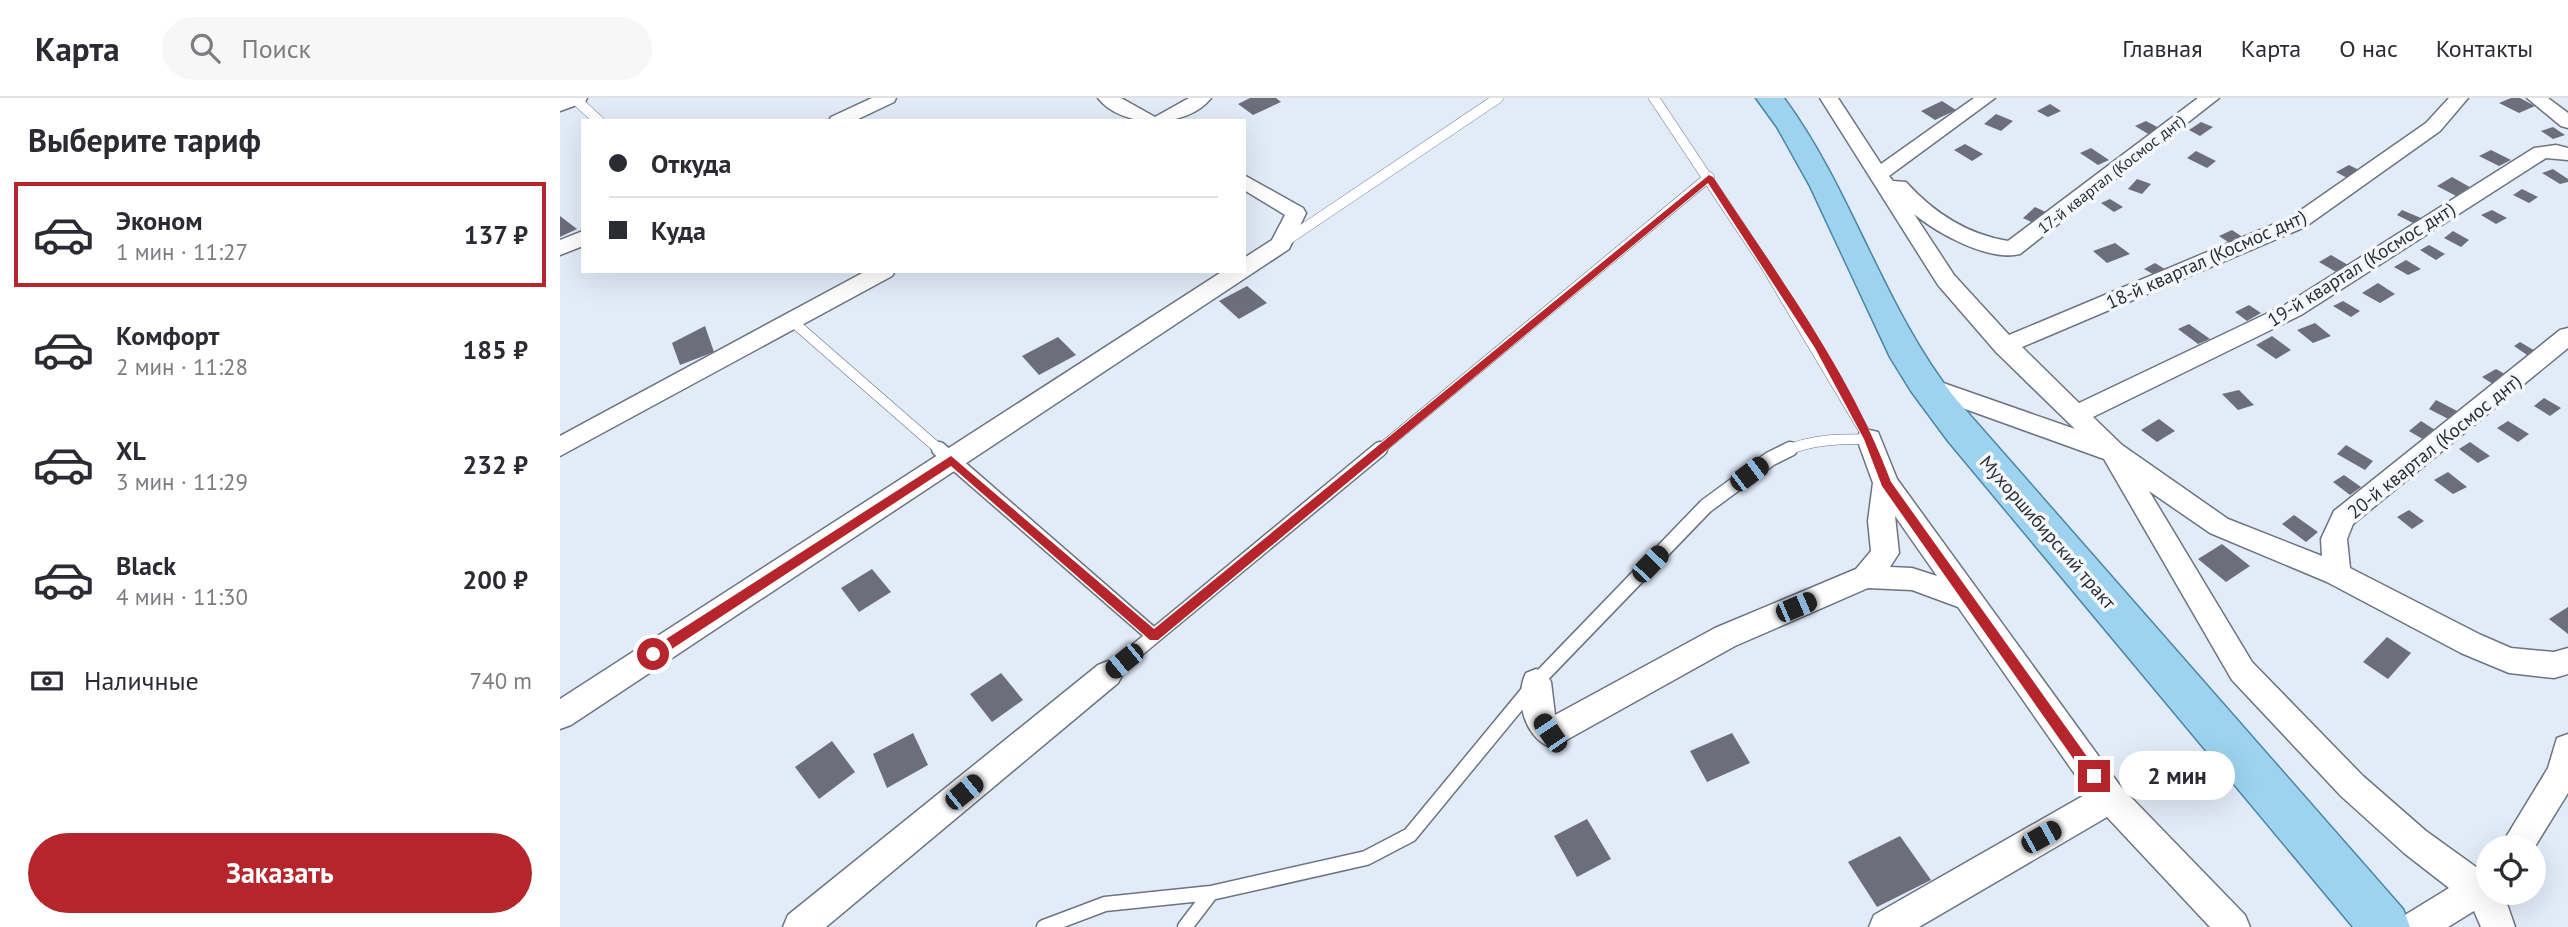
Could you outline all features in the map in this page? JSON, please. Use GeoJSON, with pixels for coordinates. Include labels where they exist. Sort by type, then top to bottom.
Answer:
{"type":"FeatureCollection","features":[{"type":"Feature","properties":{"kind":"main road","name":"Мухоршибирский тракт"},"geometry":{"type":"LineString","coordinates":[[1770,98],[1815,170],[1900,345],[1926,386],[1971,443],[2385,927]]}},
{"type":"Feature","properties":{"kind":"street"},"geometry":{"type":"LineString","coordinates":[[842,119],[887,98]]}},
{"type":"Feature","properties":{"kind":"street"},"geometry":{"type":"LineString","coordinates":[[1107,98],[1144,119]]}},
{"type":"Feature","properties":{"kind":"street"},"geometry":{"type":"LineString","coordinates":[[1165,119],[1202,98]]}},
{"type":"Feature","properties":{"kind":"street"},"geometry":{"type":"LineString","coordinates":[[1829,98],[1882,172],[1946,280],[2004,346],[2113,453],[2219,526],[2337,574],[2470,644],[2509,660],[2554,665],[2568,661]]}},
{"type":"Feature","properties":{"kind":"street"},"geometry":{"type":"LineString","coordinates":[[1882,172],[1986,98]]}},
{"type":"Feature","properties":{"kind":"street","name":"17-й квартал (Космос днт)"},"geometry":{"type":"LineString","coordinates":[[1882,172],[1949,231],[2012,250],[2210,98]]}},
{"type":"Feature","properties":{"kind":"street"},"geometry":{"type":"LineString","coordinates":[[2536,98],[2568,122]]}},
{"type":"Feature","properties":{"kind":"street","name":"18-й квартал (Космос днт)"},"geometry":{"type":"LineString","coordinates":[[2004,346],[2298,222],[2434,127],[2457,99]]}},
{"type":"Feature","properties":{"kind":"street","name":"19-й квартал (Космос днт)"},"geometry":{"type":"LineString","coordinates":[[2076,415],[2293,310],[2541,152],[2556,151],[2568,154]]}},
{"type":"Feature","properties":{"kind":"street"},"geometry":{"type":"LineString","coordinates":[[1246,182],[1296,213],[1281,244],[1246,267]]}},
{"type":"Feature","properties":{"kind":"street"},"geometry":{"type":"LineString","coordinates":[[560,248],[581,239]]}},
{"type":"Feature","properties":{"kind":"street"},"geometry":{"type":"LineString","coordinates":[[560,447],[880,273]]}},
{"type":"Feature","properties":{"kind":"street"},"geometry":{"type":"LineString","coordinates":[[560,715],[1236,273]]}},
{"type":"Feature","properties":{"kind":"street","name":"20-й квартал (Космос днт)"},"geometry":{"type":"LineString","coordinates":[[2337,574],[2334,539],[2343,518],[2568,337]]}},
{"type":"Feature","properties":{"kind":"street"},"geometry":{"type":"LineString","coordinates":[[1926,386],[2113,453],[2242,671],[2352,786],[2415,842],[2476,880]]}},
{"type":"Feature","properties":{"kind":"street"},"geometry":{"type":"LineString","coordinates":[[1869,439],[1886,483],[2110,798],[2234,927]]}},
{"type":"Feature","properties":{"kind":"street"},"geometry":{"type":"LineString","coordinates":[[1866,578],[1885,553],[1881,521],[1886,483]]}},
{"type":"Feature","properties":{"kind":"street"},"geometry":{"type":"LineString","coordinates":[[1536,682],[1538,715],[1550,733],[1725,637],[1866,578],[1912,579],[1966,598]]}},
{"type":"Feature","properties":{"kind":"street"},"geometry":{"type":"LineString","coordinates":[[800,927],[1108,674]]}},
{"type":"Feature","properties":{"kind":"street"},"geometry":{"type":"LineString","coordinates":[[2523,835],[2566,766]]}},
{"type":"Feature","properties":{"kind":"street"},"geometry":{"type":"LineString","coordinates":[[1886,927],[2110,798]]}},
{"type":"Feature","properties":{"kind":"street"},"geometry":{"type":"LineString","coordinates":[[2417,927],[2476,889]]}},
{"type":"Feature","properties":{"kind":"street"},"geometry":{"type":"LineString","coordinates":[[2492,905],[2498,927]]}},
{"type":"Feature","properties":{"kind":"lane"},"geometry":{"type":"LineString","coordinates":[[1281,244],[1498,98]]}},
{"type":"Feature","properties":{"kind":"lane"},"geometry":{"type":"LineString","coordinates":[[1044,927],[1105,904],[1210,893],[1366,858],[1410,835],[1536,682],[1706,506],[1770,459],[1799,445],[1833,439],[1869,439],[1819,347],[1709,177],[1654,98]]}},
{"type":"Feature","properties":{"kind":"lane"},"geometry":{"type":"LineString","coordinates":[[572,100],[596,119]]}},
{"type":"Feature","properties":{"kind":"lane"},"geometry":{"type":"LineString","coordinates":[[1108,674],[1709,177]]}},
{"type":"Feature","properties":{"kind":"lane"},"geometry":{"type":"LineString","coordinates":[[792,321],[1154,636]]}},
{"type":"Feature","properties":{"kind":"lane"},"geometry":{"type":"LineString","coordinates":[[1185,927],[1210,893]]}},
{"type":"Feature","properties":{"kind":"building"},"geometry":{"type":"Polygon","coordinates":[[[1250,98],[1276,98],[1281,102],[1253,115],[1238,104],[1250,98]]]}},
{"type":"Feature","properties":{"kind":"building"},"geometry":{"type":"Polygon","coordinates":[[[2520,98],[2535,106],[2519,113],[2499,103],[2520,98]]]}},
{"type":"Feature","properties":{"kind":"building"},"geometry":{"type":"Polygon","coordinates":[[[1942,101],[1956,110],[1935,120],[1921,111],[1942,101]]]}},
{"type":"Feature","properties":{"kind":"building"},"geometry":{"type":"Polygon","coordinates":[[[2050,104],[2061,111],[2048,117],[2037,111],[2050,104]]]}},
{"type":"Feature","properties":{"kind":"building"},"geometry":{"type":"Polygon","coordinates":[[[1996,114],[2013,121],[2001,131],[1984,124],[1996,114]]]}},
{"type":"Feature","properties":{"kind":"building"},"geometry":{"type":"Polygon","coordinates":[[[2146,121],[2161,129],[2150,135],[2135,126],[2146,121]]]}},
{"type":"Feature","properties":{"kind":"building"},"geometry":{"type":"Polygon","coordinates":[[[2201,122],[2213,127],[2200,136],[2189,130],[2201,122]]]}},
{"type":"Feature","properties":{"kind":"building"},"geometry":{"type":"Polygon","coordinates":[[[2553,127],[2565,135],[2553,139],[2541,131],[2553,127]]]}},
{"type":"Feature","properties":{"kind":"building"},"geometry":{"type":"Polygon","coordinates":[[[1965,144],[1983,154],[1972,161],[1954,150],[1965,144]]]}},
{"type":"Feature","properties":{"kind":"building"},"geometry":{"type":"Polygon","coordinates":[[[2091,148],[2109,160],[2098,165],[2080,153],[2091,148]]]}},
{"type":"Feature","properties":{"kind":"building"},"geometry":{"type":"Polygon","coordinates":[[[2491,150],[2511,160],[2499,166],[2479,156],[2491,150]]]}},
{"type":"Feature","properties":{"kind":"building"},"geometry":{"type":"Polygon","coordinates":[[[2196,151],[2216,161],[2207,168],[2187,158],[2196,151]]]}},
{"type":"Feature","properties":{"kind":"building"},"geometry":{"type":"Polygon","coordinates":[[[2349,165],[2363,172],[2351,180],[2336,172],[2349,165]]]}},
{"type":"Feature","properties":{"kind":"building"},"geometry":{"type":"Polygon","coordinates":[[[2553,169],[2568,179],[2568,182],[2560,184],[2542,173],[2553,169]]]}},
{"type":"Feature","properties":{"kind":"building"},"geometry":{"type":"Polygon","coordinates":[[[2452,177],[2475,190],[2460,198],[2437,186],[2452,177]]]}},
{"type":"Feature","properties":{"kind":"building"},"geometry":{"type":"Polygon","coordinates":[[[2137,179],[2151,184],[2142,194],[2128,189],[2137,179]]]}},
{"type":"Feature","properties":{"kind":"building"},"geometry":{"type":"Polygon","coordinates":[[[2522,189],[2538,197],[2529,203],[2513,195],[2522,189]]]}},
{"type":"Feature","properties":{"kind":"building"},"geometry":{"type":"Polygon","coordinates":[[[2110,199],[2123,207],[2114,212],[2101,203],[2110,199]]]}},
{"type":"Feature","properties":{"kind":"building"},"geometry":{"type":"Polygon","coordinates":[[[2035,207],[2052,215],[2040,226],[2023,218],[2035,207]]]}},
{"type":"Feature","properties":{"kind":"building"},"geometry":{"type":"Polygon","coordinates":[[[2402,210],[2421,218],[2415,224],[2397,215],[2402,210]]]}},
{"type":"Feature","properties":{"kind":"building"},"geometry":{"type":"Polygon","coordinates":[[[2492,210],[2507,218],[2496,224],[2481,215],[2492,210]]]}},
{"type":"Feature","properties":{"kind":"building"},"geometry":{"type":"Polygon","coordinates":[[[560,216],[577,229],[560,237],[560,216]]]}},
{"type":"Feature","properties":{"kind":"building"},"geometry":{"type":"Polygon","coordinates":[[[2232,230],[2244,238],[2231,244],[2219,236],[2232,230]]]}},
{"type":"Feature","properties":{"kind":"building"},"geometry":{"type":"Polygon","coordinates":[[[2453,231],[2469,240],[2461,247],[2444,238],[2453,231]]]}},
{"type":"Feature","properties":{"kind":"building"},"geometry":{"type":"Polygon","coordinates":[[[2115,243],[2130,254],[2107,263],[2093,251],[2115,243]]]}},
{"type":"Feature","properties":{"kind":"building"},"geometry":{"type":"Polygon","coordinates":[[[2429,245],[2445,254],[2436,260],[2420,250],[2429,245]]]}},
{"type":"Feature","properties":{"kind":"building"},"geometry":{"type":"Polygon","coordinates":[[[2331,255],[2348,265],[2336,272],[2319,262],[2331,255]]]}},
{"type":"Feature","properties":{"kind":"building"},"geometry":{"type":"Polygon","coordinates":[[[2406,260],[2421,269],[2408,275],[2394,267],[2406,260]]]}},
{"type":"Feature","properties":{"kind":"building"},"geometry":{"type":"Polygon","coordinates":[[[2155,263],[2168,271],[2158,277],[2144,269],[2155,263]]]}},
{"type":"Feature","properties":{"kind":"building"},"geometry":{"type":"Polygon","coordinates":[[[2378,283],[2395,294],[2380,303],[2362,293],[2378,283]]]}},
{"type":"Feature","properties":{"kind":"building"},"geometry":{"type":"Polygon","coordinates":[[[1247,286],[1267,303],[1239,319],[1219,301],[1247,286]]]}},
{"type":"Feature","properties":{"kind":"building"},"geometry":{"type":"Polygon","coordinates":[[[2343,301],[2360,311],[2351,317],[2333,306],[2343,301]]]}},
{"type":"Feature","properties":{"kind":"building"},"geometry":{"type":"Polygon","coordinates":[[[2249,305],[2261,313],[2247,321],[2235,312],[2249,305]]]}},
{"type":"Feature","properties":{"kind":"building"},"geometry":{"type":"Polygon","coordinates":[[[2315,323],[2331,336],[2313,343],[2297,330],[2315,323]]]}},
{"type":"Feature","properties":{"kind":"building"},"geometry":{"type":"Polygon","coordinates":[[[2189,324],[2210,339],[2198,344],[2178,329],[2189,324]]]}},
{"type":"Feature","properties":{"kind":"building"},"geometry":{"type":"Polygon","coordinates":[[[705,326],[714,352],[680,365],[672,343],[705,326]]]}},
{"type":"Feature","properties":{"kind":"building"},"geometry":{"type":"Polygon","coordinates":[[[2272,336],[2291,350],[2276,359],[2256,345],[2272,336]]]}},
{"type":"Feature","properties":{"kind":"building"},"geometry":{"type":"Polygon","coordinates":[[[1058,337],[1076,355],[1039,375],[1022,356],[1058,337]]]}},
{"type":"Feature","properties":{"kind":"building"},"geometry":{"type":"Polygon","coordinates":[[[2520,342],[2537,352],[2530,357],[2514,346],[2520,342]]]}},
{"type":"Feature","properties":{"kind":"building"},"geometry":{"type":"Polygon","coordinates":[[[2496,369],[2510,377],[2496,386],[2482,377],[2496,369]]]}},
{"type":"Feature","properties":{"kind":"building"},"geometry":{"type":"Polygon","coordinates":[[[2239,390],[2254,405],[2238,410],[2222,394],[2239,390]]]}},
{"type":"Feature","properties":{"kind":"building"},"geometry":{"type":"Polygon","coordinates":[[[2544,398],[2561,408],[2550,416],[2534,406],[2544,398]]]}},
{"type":"Feature","properties":{"kind":"building"},"geometry":{"type":"Polygon","coordinates":[[[2436,400],[2463,414],[2456,423],[2429,409],[2436,400]]]}},
{"type":"Feature","properties":{"kind":"building"},"geometry":{"type":"Polygon","coordinates":[[[2159,419],[2175,431],[2157,442],[2141,430],[2159,419]]]}},
{"type":"Feature","properties":{"kind":"building"},"geometry":{"type":"Polygon","coordinates":[[[2421,421],[2443,435],[2431,444],[2409,431],[2421,421]]]}},
{"type":"Feature","properties":{"kind":"building"},"geometry":{"type":"Polygon","coordinates":[[[2508,421],[2529,434],[2518,442],[2497,428],[2508,421]]]}},
{"type":"Feature","properties":{"kind":"building"},"geometry":{"type":"Polygon","coordinates":[[[2470,442],[2490,456],[2478,463],[2459,449],[2470,442]]]}},
{"type":"Feature","properties":{"kind":"building"},"geometry":{"type":"Polygon","coordinates":[[[2346,445],[2373,461],[2365,470],[2337,454],[2346,445]]]}},
{"type":"Feature","properties":{"kind":"building"},"geometry":{"type":"Polygon","coordinates":[[[2448,472],[2467,487],[2453,494],[2434,480],[2448,472]]]}},
{"type":"Feature","properties":{"kind":"building"},"geometry":{"type":"Polygon","coordinates":[[[2344,475],[2361,487],[2350,495],[2333,482],[2344,475]]]}},
{"type":"Feature","properties":{"kind":"building"},"geometry":{"type":"Polygon","coordinates":[[[2409,510],[2424,521],[2412,529],[2397,517],[2409,510]]]}},
{"type":"Feature","properties":{"kind":"building"},"geometry":{"type":"Polygon","coordinates":[[[2294,515],[2318,532],[2306,542],[2282,524],[2294,515]]]}},
{"type":"Feature","properties":{"kind":"building"},"geometry":{"type":"Polygon","coordinates":[[[2222,544],[2250,566],[2226,582],[2198,559],[2222,544]]]}},
{"type":"Feature","properties":{"kind":"building"},"geometry":{"type":"Polygon","coordinates":[[[872,569],[891,592],[859,612],[841,588],[872,569]]]}},
{"type":"Feature","properties":{"kind":"building"},"geometry":{"type":"Polygon","coordinates":[[[2568,607],[2568,634],[2549,619],[2568,607]]]}},
{"type":"Feature","properties":{"kind":"building"},"geometry":{"type":"Polygon","coordinates":[[[2387,637],[2411,653],[2388,679],[2363,662],[2387,637]]]}},
{"type":"Feature","properties":{"kind":"building"},"geometry":{"type":"Polygon","coordinates":[[[1001,673],[1023,700],[992,722],[970,694],[1001,673]]]}},
{"type":"Feature","properties":{"kind":"building"},"geometry":{"type":"Polygon","coordinates":[[[913,733],[928,765],[887,788],[873,754],[913,733]]]}},
{"type":"Feature","properties":{"kind":"building"},"geometry":{"type":"Polygon","coordinates":[[[1732,733],[1750,763],[1707,782],[1690,751],[1732,733]]]}},
{"type":"Feature","properties":{"kind":"building"},"geometry":{"type":"Polygon","coordinates":[[[832,741],[855,772],[819,799],[795,767],[832,741]]]}},
{"type":"Feature","properties":{"kind":"building"},"geometry":{"type":"Polygon","coordinates":[[[1587,819],[1611,859],[1577,877],[1554,836],[1587,819]]]}},
{"type":"Feature","properties":{"kind":"building"},"geometry":{"type":"Polygon","coordinates":[[[1900,836],[1931,880],[1877,907],[1848,862],[1900,836]]]}},
{"type":"Feature","properties":{"kind":"route"},"geometry":{"type":"LineString","coordinates":[[653,654],[951,460],[1154,636],[1709,177],[1819,347],[1869,439],[1886,483],[2094,776]]}}]}
